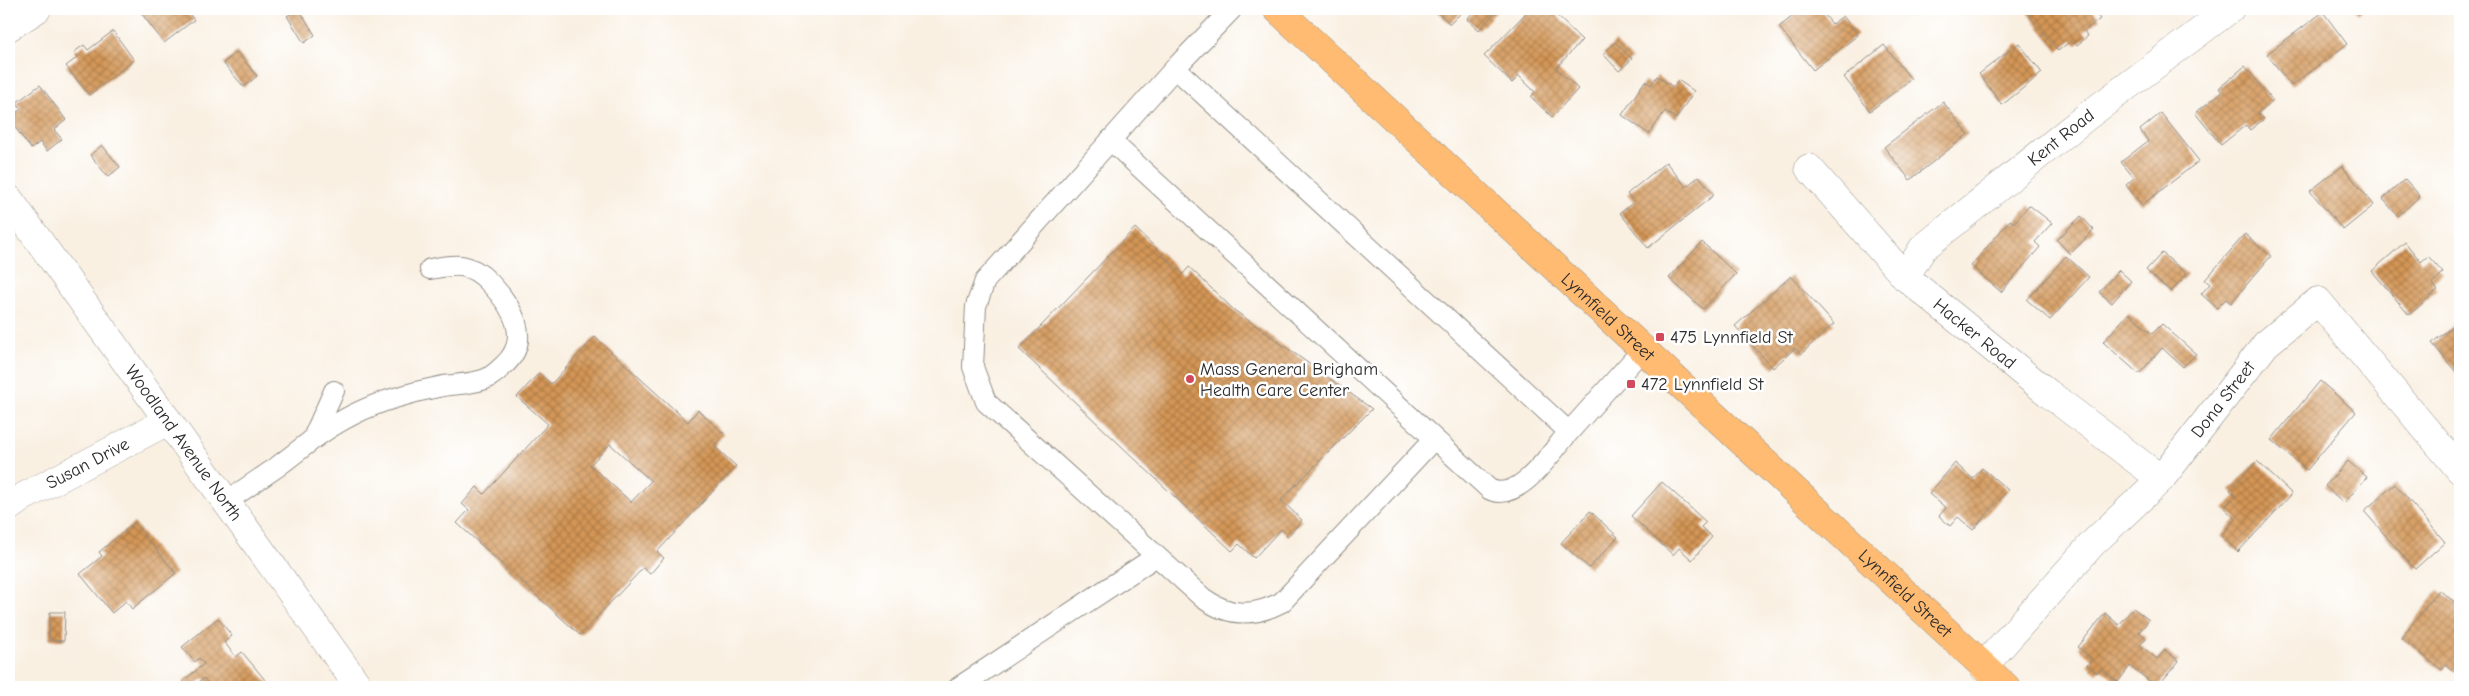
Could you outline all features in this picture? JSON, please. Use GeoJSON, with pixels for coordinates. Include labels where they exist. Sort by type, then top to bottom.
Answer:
{"type":"FeatureCollection","features":[{"type":"Feature","properties":{"kind":"main road","name":"Lynnfield Street"},"geometry":{"type":"LineString","coordinates":[[1277,9],[2006,687]]}},
{"type":"Feature","properties":{"kind":"street","name":"Kent Road"},"geometry":{"type":"LineString","coordinates":[[1905,277],[1923,248],[2086,117],[2230,9]]}},
{"type":"Feature","properties":{"kind":"street","name":"Hacker Road"},"geometry":{"type":"LineString","coordinates":[[1809,168],[1905,277],[2048,393],[2161,478]]}},
{"type":"Feature","properties":{"kind":"street","name":"Woodland Avenue North"},"geometry":{"type":"LineString","coordinates":[[9,199],[360,687]]}},
{"type":"Feature","properties":{"kind":"street","name":"Dona Street"},"geometry":{"type":"LineString","coordinates":[[1983,667],[2092,544],[2161,478],[2266,344],[2318,301],[2460,470]]}},
{"type":"Feature","properties":{"kind":"street","name":"Susan Drive"},"geometry":{"type":"LineString","coordinates":[[9,507],[23,497],[168,421]]}},
{"type":"Feature","properties":{"kind":"lane"},"geometry":{"type":"LineString","coordinates":[[1232,9],[1175,68],[986,281],[976,306],[973,368],[986,402],[1155,557],[1203,598],[1224,610],[1248,614],[1271,608],[1290,594],[1434,439]]}},
{"type":"Feature","properties":{"kind":"lane"},"geometry":{"type":"LineString","coordinates":[[1175,68],[1569,432]]}},
{"type":"Feature","properties":{"kind":"lane"},"geometry":{"type":"LineString","coordinates":[[1110,140],[1485,486],[1493,491],[1504,493],[1522,484],[1643,349]]}},
{"type":"Feature","properties":{"kind":"lane"},"geometry":{"type":"LineString","coordinates":[[227,501],[277,468],[337,421],[368,407],[427,389],[488,378],[510,360],[517,348],[518,333],[515,318],[504,298],[482,274],[469,266],[449,265],[430,269]]}},
{"type":"Feature","properties":{"kind":"lane"},"geometry":{"type":"LineString","coordinates":[[312,440],[334,391]]}},
{"type":"Feature","properties":{"kind":"lane"},"geometry":{"type":"LineString","coordinates":[[959,687],[1155,557]]}},
{"type":"Feature","properties":{"kind":"building"},"geometry":{"type":"Polygon","coordinates":[[[185,9],[194,20],[164,43],[139,10],[185,9]]]}},
{"type":"Feature","properties":{"kind":"building"},"geometry":{"type":"Polygon","coordinates":[[[299,9],[315,35],[304,43],[287,16],[299,9]]]}},
{"type":"Feature","properties":{"kind":"building"},"geometry":{"type":"Polygon","coordinates":[[[1434,9],[1465,9],[1450,24],[1434,9]]]}},
{"type":"Feature","properties":{"kind":"building"},"geometry":{"type":"Polygon","coordinates":[[[1476,9],[1499,9],[1479,30],[1467,19],[1476,9]]]}},
{"type":"Feature","properties":{"kind":"building"},"geometry":{"type":"Polygon","coordinates":[[[1530,9],[1550,9],[1582,40],[1556,68],[1578,89],[1552,117],[1531,97],[1535,92],[1519,76],[1512,83],[1484,56],[1530,9]]]}},
{"type":"Feature","properties":{"kind":"building"},"geometry":{"type":"Polygon","coordinates":[[[1802,9],[1820,9],[1832,24],[1843,16],[1858,35],[1813,70],[1779,27],[1802,9]]]}},
{"type":"Feature","properties":{"kind":"building"},"geometry":{"type":"Polygon","coordinates":[[[2024,9],[2092,9],[2100,19],[2084,31],[2088,36],[2077,45],[2072,40],[2058,51],[2024,9]]]}},
{"type":"Feature","properties":{"kind":"building"},"geometry":{"type":"Polygon","coordinates":[[[2354,9],[2364,9],[2358,14],[2354,9]]]}},
{"type":"Feature","properties":{"kind":"building"},"geometry":{"type":"Polygon","coordinates":[[[2323,12],[2347,44],[2291,86],[2267,54],[2323,12]]]}},
{"type":"Feature","properties":{"kind":"building"},"geometry":{"type":"Polygon","coordinates":[[[113,31],[134,60],[89,95],[66,66],[78,57],[74,52],[84,45],[88,50],[113,31]]]}},
{"type":"Feature","properties":{"kind":"building"},"geometry":{"type":"Polygon","coordinates":[[[1615,42],[1632,59],[1619,71],[1603,54],[1615,42]]]}},
{"type":"Feature","properties":{"kind":"building"},"geometry":{"type":"Polygon","coordinates":[[[2019,43],[2042,73],[2002,105],[1979,74],[2019,43]]]}},
{"type":"Feature","properties":{"kind":"building"},"geometry":{"type":"Polygon","coordinates":[[[1884,45],[1911,79],[1870,111],[1844,77],[1884,45]]]}},
{"type":"Feature","properties":{"kind":"building"},"geometry":{"type":"Polygon","coordinates":[[[237,52],[257,76],[244,87],[223,63],[237,52]]]}},
{"type":"Feature","properties":{"kind":"building"},"geometry":{"type":"Polygon","coordinates":[[[2245,66],[2273,101],[2258,113],[2264,119],[2250,130],[2246,125],[2221,145],[2195,113],[2222,92],[2219,88],[2245,66]]]}},
{"type":"Feature","properties":{"kind":"building"},"geometry":{"type":"Polygon","coordinates":[[[1657,76],[1673,87],[1678,80],[1694,91],[1676,119],[1665,111],[1649,134],[1622,115],[1645,81],[1651,85],[1657,76]]]}},
{"type":"Feature","properties":{"kind":"building"},"geometry":{"type":"Polygon","coordinates":[[[40,85],[66,120],[54,130],[62,139],[47,151],[40,142],[31,149],[9,119],[21,109],[16,103],[40,85]]]}},
{"type":"Feature","properties":{"kind":"building"},"geometry":{"type":"Polygon","coordinates":[[[1943,102],[1968,134],[1910,180],[1884,147],[1943,102]]]}},
{"type":"Feature","properties":{"kind":"building"},"geometry":{"type":"Polygon","coordinates":[[[2161,113],[2199,161],[2142,205],[2126,185],[2134,178],[2121,162],[2148,141],[2140,130],[2161,113]]]}},
{"type":"Feature","properties":{"kind":"building"},"geometry":{"type":"Polygon","coordinates":[[[102,145],[120,167],[108,177],[90,155],[102,145]]]}},
{"type":"Feature","properties":{"kind":"building"},"geometry":{"type":"Polygon","coordinates":[[[1666,162],[1686,187],[1699,176],[1714,195],[1648,248],[1620,213],[1634,202],[1627,194],[1666,162]]]}},
{"type":"Feature","properties":{"kind":"building"},"geometry":{"type":"Polygon","coordinates":[[[2342,166],[2374,205],[2343,230],[2310,191],[2342,166]]]}},
{"type":"Feature","properties":{"kind":"building"},"geometry":{"type":"Polygon","coordinates":[[[2405,179],[2420,196],[2398,216],[2383,199],[2405,179]]]}},
{"type":"Feature","properties":{"kind":"building"},"geometry":{"type":"Polygon","coordinates":[[[2029,205],[2052,223],[2035,242],[2040,247],[2001,292],[1971,266],[2010,220],[2014,223],[2029,205]]]}},
{"type":"Feature","properties":{"kind":"building"},"geometry":{"type":"Polygon","coordinates":[[[2081,216],[2094,230],[2070,254],[2057,240],[2081,216]]]}},
{"type":"Feature","properties":{"kind":"building","name":"Mass General Brigham Health Care Center"},"geometry":{"type":"Polygon","coordinates":[[[1135,228],[1183,274],[1189,267],[1234,310],[1372,409],[1281,500],[1302,520],[1288,536],[1281,529],[1254,558],[1239,544],[1232,551],[1019,349],[1135,228]]]}},
{"type":"Feature","properties":{"kind":"building"},"geometry":{"type":"Polygon","coordinates":[[[2245,234],[2271,256],[2231,303],[2226,299],[2217,308],[2201,294],[2210,284],[2205,280],[2245,234]]]}},
{"type":"Feature","properties":{"kind":"building"},"geometry":{"type":"Polygon","coordinates":[[[1702,242],[1736,274],[1703,309],[1669,278],[1702,242]]]}},
{"type":"Feature","properties":{"kind":"building"},"geometry":{"type":"Polygon","coordinates":[[[2405,242],[2421,262],[2428,256],[2443,273],[2432,283],[2438,290],[2409,315],[2372,271],[2405,242]]]}},
{"type":"Feature","properties":{"kind":"building"},"geometry":{"type":"Polygon","coordinates":[[[2162,253],[2187,274],[2171,292],[2146,270],[2162,253]]]}},
{"type":"Feature","properties":{"kind":"building"},"geometry":{"type":"Polygon","coordinates":[[[2066,256],[2089,277],[2050,320],[2027,300],[2066,256]]]}},
{"type":"Feature","properties":{"kind":"building"},"geometry":{"type":"Polygon","coordinates":[[[2119,270],[2131,281],[2112,303],[2099,292],[2119,270]]]}},
{"type":"Feature","properties":{"kind":"building"},"geometry":{"type":"Polygon","coordinates":[[[1791,276],[1834,324],[1801,354],[1795,348],[1773,368],[1735,326],[1791,276]]]}},
{"type":"Feature","properties":{"kind":"building"},"geometry":{"type":"Polygon","coordinates":[[[2129,313],[2152,334],[2162,324],[2196,354],[2183,367],[2162,348],[2139,374],[2103,342],[2129,313]]]}},
{"type":"Feature","properties":{"kind":"building"},"geometry":{"type":"Polygon","coordinates":[[[2460,320],[2460,377],[2432,343],[2460,320]]]}},
{"type":"Feature","properties":{"kind":"building"},"geometry":{"type":"Polygon","coordinates":[[[595,337],[688,422],[698,410],[724,434],[714,446],[736,466],[657,552],[664,558],[650,574],[643,568],[580,635],[457,523],[469,510],[462,504],[477,487],[484,494],[548,424],[517,397],[539,373],[551,384],[595,337]],[[610,444],[590,465],[631,502],[651,481],[610,444]]]}},
{"type":"Feature","properties":{"kind":"building"},"geometry":{"type":"Polygon","coordinates":[[[2320,381],[2356,412],[2307,470],[2271,440],[2320,381]]]}},
{"type":"Feature","properties":{"kind":"building"},"geometry":{"type":"Polygon","coordinates":[[[2257,461],[2292,494],[2238,552],[2221,536],[2236,519],[2224,508],[2236,496],[2230,490],[2257,461]]]}},
{"type":"Feature","properties":{"kind":"building"},"geometry":{"type":"Polygon","coordinates":[[[2348,461],[2367,477],[2344,503],[2325,486],[2348,461]]]}},
{"type":"Feature","properties":{"kind":"building"},"geometry":{"type":"Polygon","coordinates":[[[1955,463],[1973,479],[1982,468],[2008,490],[1973,530],[1958,517],[1950,526],[1939,516],[1946,508],[1929,494],[1955,463]]]}},
{"type":"Feature","properties":{"kind":"building"},"geometry":{"type":"Polygon","coordinates":[[[1662,482],[1706,522],[1701,527],[1712,537],[1692,560],[1679,548],[1673,555],[1631,516],[1662,482]]]}},
{"type":"Feature","properties":{"kind":"building"},"geometry":{"type":"Polygon","coordinates":[[[2395,484],[2445,542],[2415,569],[2364,511],[2395,484]]]}},
{"type":"Feature","properties":{"kind":"building"},"geometry":{"type":"Polygon","coordinates":[[[1590,511],[1618,537],[1589,568],[1561,543],[1590,511]]]}},
{"type":"Feature","properties":{"kind":"building"},"geometry":{"type":"Polygon","coordinates":[[[134,523],[176,573],[132,609],[126,601],[112,613],[80,574],[102,556],[99,552],[134,523]]]}},
{"type":"Feature","properties":{"kind":"building"},"geometry":{"type":"Polygon","coordinates":[[[2439,590],[2460,606],[2460,676],[2446,665],[2442,670],[2401,638],[2439,590]]]}},
{"type":"Feature","properties":{"kind":"building"},"geometry":{"type":"Polygon","coordinates":[[[2133,608],[2149,620],[2139,632],[2146,638],[2140,645],[2157,659],[2165,650],[2179,661],[2157,687],[2130,666],[2118,682],[2101,669],[2097,673],[2087,665],[2092,659],[2078,647],[2105,613],[2119,625],[2133,608]]]}},
{"type":"Feature","properties":{"kind":"building"},"geometry":{"type":"Polygon","coordinates":[[[50,612],[65,612],[64,641],[49,640],[50,612]]]}},
{"type":"Feature","properties":{"kind":"building"},"geometry":{"type":"Polygon","coordinates":[[[218,618],[232,636],[224,642],[236,657],[242,652],[271,687],[211,687],[204,678],[193,687],[188,687],[183,681],[204,664],[199,658],[195,662],[182,647],[218,618]]]}},
{"type":"Feature","properties":{"kind":"place","name":"475 Lynnfield St"},"geometry":{"type":"Point","coordinates":[1660,337]}},
{"type":"Feature","properties":{"kind":"place","name":"Mass General Brigham Health Care Center"},"geometry":{"type":"Point","coordinates":[1190,379]}},
{"type":"Feature","properties":{"kind":"place","name":"472 Lynnfield St"},"geometry":{"type":"Point","coordinates":[1631,384]}}]}
